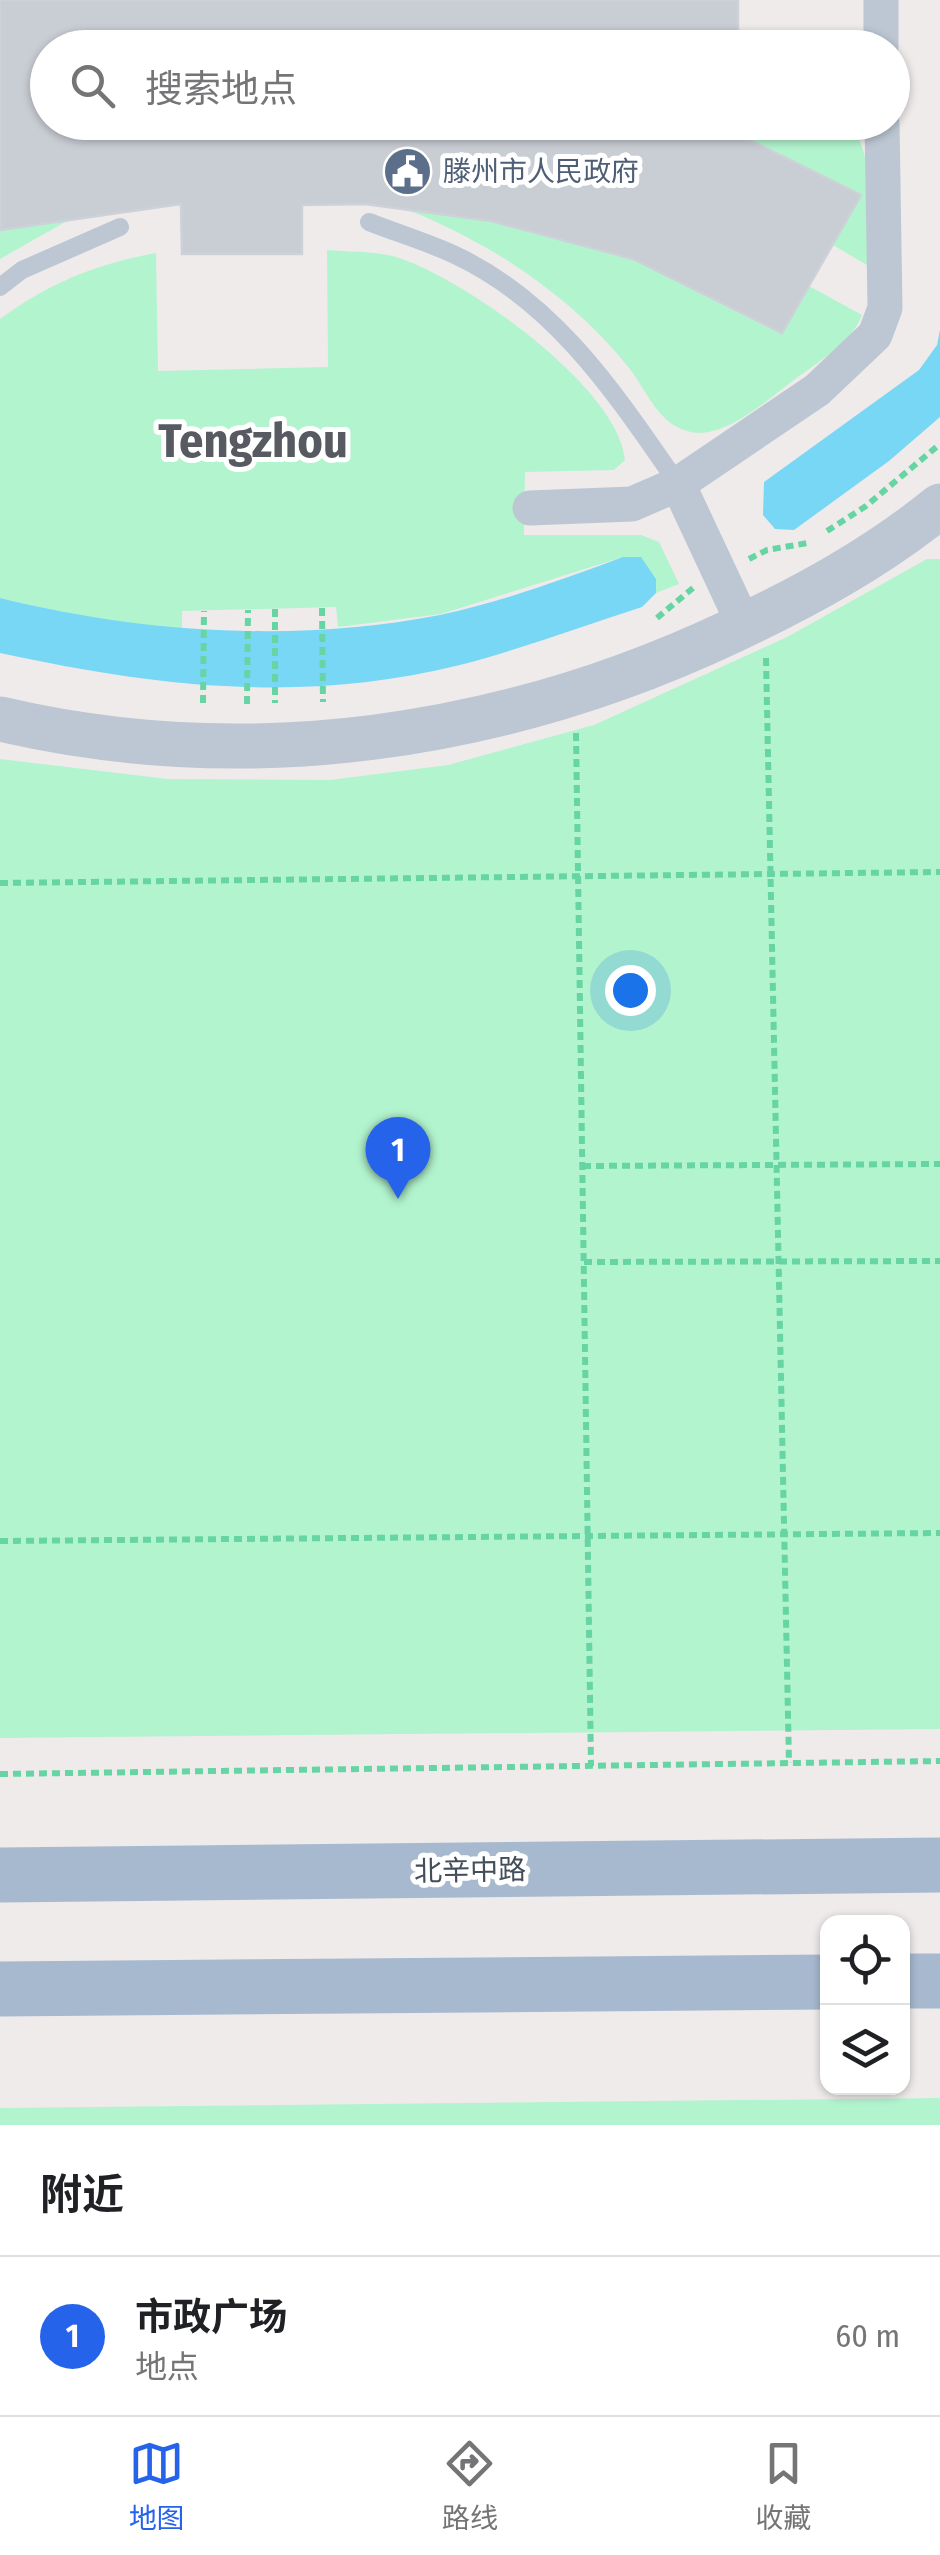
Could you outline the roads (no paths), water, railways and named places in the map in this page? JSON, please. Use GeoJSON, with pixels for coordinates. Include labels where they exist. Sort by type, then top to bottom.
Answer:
{"type":"FeatureCollection","features":[{"type":"Feature","properties":{"kind":"main road","name":"北辛中路"},"geometry":{"type":"LineString","coordinates":[[0,1874],[940,1865]]}},
{"type":"Feature","properties":{"kind":"main road"},"geometry":{"type":"LineString","coordinates":[[910,1981],[940,1981]]}},
{"type":"Feature","properties":{"kind":"main road"},"geometry":{"type":"LineString","coordinates":[[0,1989],[820,1982]]}},
{"type":"Feature","properties":{"kind":"street"},"geometry":{"type":"LineString","coordinates":[[881,0],[881,30]]}},
{"type":"Feature","properties":{"kind":"street"},"geometry":{"type":"LineString","coordinates":[[530,508],[632,504],[678,484],[817,390],[875,334],[885,308],[882,140]]}},
{"type":"Feature","properties":{"kind":"street"},"geometry":{"type":"LineString","coordinates":[[678,484],[720,574],[755,634]]}},
{"type":"Feature","properties":{"kind":"street"},"geometry":{"type":"LineString","coordinates":[[0,719],[53,731],[186,744],[336,744],[460,726],[576,695],[755,634],[940,506]]}},
{"type":"Feature","properties":{"kind":"lane"},"geometry":{"type":"LineString","coordinates":[[368,222],[458,256],[544,314],[604,377],[678,484]]}},
{"type":"Feature","properties":{"kind":"lane"},"geometry":{"type":"LineString","coordinates":[[0,286],[22,270],[120,227]]}},
{"type":"Feature","properties":{"kind":"water"},"geometry":{"type":"Polygon","coordinates":[[[940,330],[940,417],[889,461],[794,530],[775,529],[763,515],[764,482],[919,370],[937,345],[940,330]]]}},
{"type":"Feature","properties":{"kind":"water"},"geometry":{"type":"Polygon","coordinates":[[[623,557],[641,557],[656,579],[656,593],[642,607],[483,659],[401,677],[286,687],[230,686],[116,675],[0,653],[0,598],[164,626],[219,630],[330,629],[463,610],[623,557]]]}},
{"type":"Feature","properties":{"kind":"place","name":"滕州市人民政府"},"geometry":{"type":"Point","coordinates":[408,171]}},
{"type":"Feature","properties":{"kind":"place","name":"市政广场"},"geometry":{"type":"Point","coordinates":[398,1199]}},
{"type":"Feature","properties":{"kind":"district","name":"Tengzhou"},"geometry":{"type":"Point","coordinates":[253,440]}}]}
